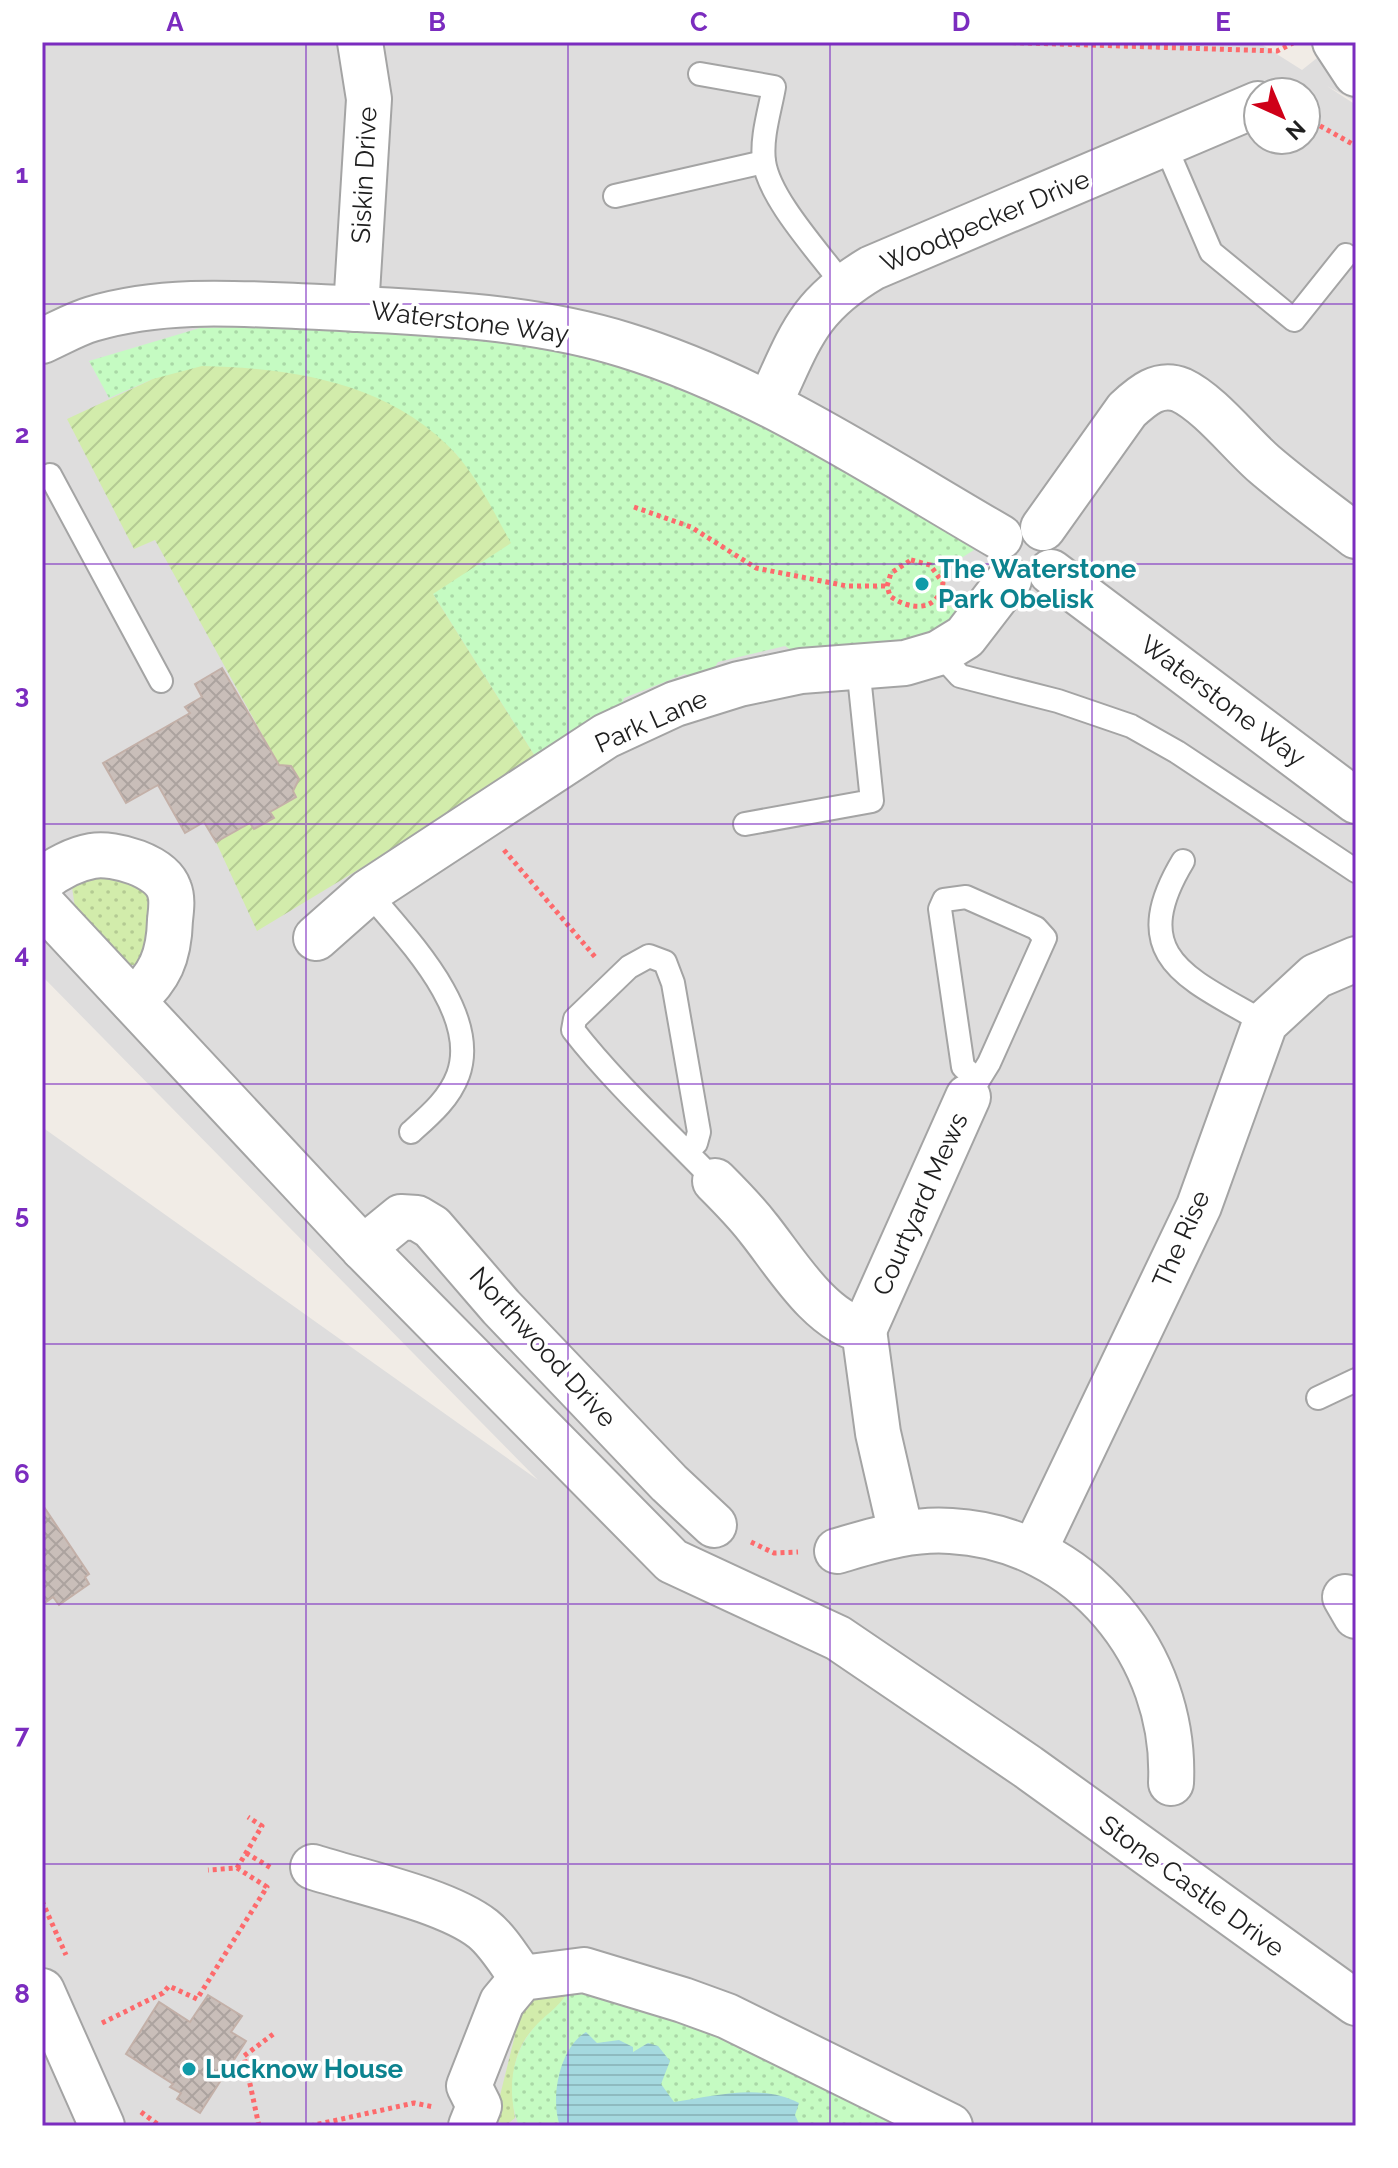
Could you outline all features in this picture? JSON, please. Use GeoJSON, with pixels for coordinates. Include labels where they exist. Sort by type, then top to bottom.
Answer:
{"type":"FeatureCollection","features":[{"type":"Feature","properties":{"kind":"street","name":"Siskin Drive"},"geometry":{"type":"LineString","coordinates":[[356,309],[369,99],[360,42]]}},
{"type":"Feature","properties":{"kind":"street"},"geometry":{"type":"LineString","coordinates":[[1335,42],[1356,74]]}},
{"type":"Feature","properties":{"kind":"street","name":"Woodpecker Drive"},"geometry":{"type":"LineString","coordinates":[[769,404],[805,327],[821,305],[843,285],[872,268],[1242,111]]}},
{"type":"Feature","properties":{"kind":"street","name":"Waterstone Way"},"geometry":{"type":"LineString","coordinates":[[42,341],[91,319],[156,307],[215,303],[356,309],[520,323],[624,344],[769,404],[1000,537]]}},
{"type":"Feature","properties":{"kind":"street"},"geometry":{"type":"LineString","coordinates":[[1043,528],[1127,410],[1144,394],[1164,387],[1181,390],[1195,400],[1264,464],[1356,536]]}},
{"type":"Feature","properties":{"kind":"street"},"geometry":{"type":"LineString","coordinates":[[1034,524],[1043,528],[1050,535],[1057,553],[1051,572],[1045,579],[1027,585],[1009,580],[1001,573],[994,555],[1000,537],[1015,525],[1034,524]]}},
{"type":"Feature","properties":{"kind":"street","name":"Waterstone Way"},"geometry":{"type":"LineString","coordinates":[[1051,572],[1356,801]]}},
{"type":"Feature","properties":{"kind":"street","name":"Park Lane"},"geometry":{"type":"LineString","coordinates":[[316,938],[368,892],[606,736],[675,704],[785,674],[905,663],[939,653],[965,637],[1009,580]]}},
{"type":"Feature","properties":{"kind":"street"},"geometry":{"type":"LineString","coordinates":[[42,880],[65,866],[97,856],[149,868],[166,883],[171,905],[168,952],[157,978],[133,1001]]}},
{"type":"Feature","properties":{"kind":"street","name":"Stone Castle Drive"},"geometry":{"type":"LineString","coordinates":[[42,904],[363,1248],[672,1561],[838,1638],[1028,1767],[1356,2003]]}},
{"type":"Feature","properties":{"kind":"street","name":"The Rise"},"geometry":{"type":"LineString","coordinates":[[1034,1551],[1199,1206],[1265,1023],[1316,976],[1356,959]]}},
{"type":"Feature","properties":{"kind":"street","name":"Courtyard Mews"},"geometry":{"type":"LineString","coordinates":[[864,1330],[972,1088]]}},
{"type":"Feature","properties":{"kind":"street"},"geometry":{"type":"LineString","coordinates":[[701,1166],[757,1226],[793,1275],[842,1322],[864,1330],[880,1445],[901,1533]]}},
{"type":"Feature","properties":{"kind":"street","name":"Northwood Drive"},"geometry":{"type":"LineString","coordinates":[[363,1248],[401,1217],[417,1218],[432,1227],[501,1307],[669,1483],[714,1525]]}},
{"type":"Feature","properties":{"kind":"street"},"geometry":{"type":"LineString","coordinates":[[837,1551],[901,1533],[969,1533],[1015,1542],[1034,1551],[1095,1592],[1139,1646],[1167,1718],[1171,1783]]}},
{"type":"Feature","properties":{"kind":"street"},"geometry":{"type":"LineString","coordinates":[[313,1867],[464,1918],[490,1936],[522,1978]]}},
{"type":"Feature","properties":{"kind":"street"},"geometry":{"type":"LineString","coordinates":[[472,2122],[479,2106],[469,2086],[502,2002],[522,1978],[584,1970],[727,2016],[950,2126]]}},
{"type":"Feature","properties":{"kind":"street"},"geometry":{"type":"LineString","coordinates":[[42,1991],[102,2126]]}},
{"type":"Feature","properties":{"kind":"lane"},"geometry":{"type":"LineString","coordinates":[[700,74],[774,87],[764,135],[764,162],[775,192],[843,285]]}},
{"type":"Feature","properties":{"kind":"lane"},"geometry":{"type":"LineString","coordinates":[[1165,145],[1211,252],[1294,320],[1346,255]]}},
{"type":"Feature","properties":{"kind":"lane"},"geometry":{"type":"LineString","coordinates":[[615,196],[764,162]]}},
{"type":"Feature","properties":{"kind":"lane"},"geometry":{"type":"LineString","coordinates":[[42,479],[50,475],[161,681]]}},
{"type":"Feature","properties":{"kind":"lane"},"geometry":{"type":"LineString","coordinates":[[939,653],[960,676],[1058,701],[1131,726],[1177,752],[1356,871]]}},
{"type":"Feature","properties":{"kind":"lane"},"geometry":{"type":"LineString","coordinates":[[745,824],[872,801],[858,666]]}},
{"type":"Feature","properties":{"kind":"lane"},"geometry":{"type":"LineString","coordinates":[[1183,861],[1160,909],[1161,929],[1168,955],[1183,974],[1265,1023]]}},
{"type":"Feature","properties":{"kind":"lane"},"geometry":{"type":"LineString","coordinates":[[368,892],[430,968],[451,1003],[461,1039],[459,1073],[440,1106],[411,1132]]}},
{"type":"Feature","properties":{"kind":"lane","name":"Courtyard Mews"},"geometry":{"type":"LineString","coordinates":[[958,896],[1036,928],[1045,938],[989,1063],[972,1088],[963,1067],[940,909],[944,900],[958,896]]}},
{"type":"Feature","properties":{"kind":"lane"},"geometry":{"type":"LineString","coordinates":[[649,956],[659,957],[668,965],[698,1129],[701,1166],[573,1030],[575,1019],[615,980],[649,956]]}},
{"type":"Feature","properties":{"kind":"lane"},"geometry":{"type":"LineString","coordinates":[[1318,1398],[1356,1380]]}},
{"type":"Feature","properties":{"kind":"path"},"geometry":{"type":"LineString","coordinates":[[996,42],[1277,51],[1296,42]]}},
{"type":"Feature","properties":{"kind":"path"},"geometry":{"type":"LineString","coordinates":[[1322,127],[1356,146]]}},
{"type":"Feature","properties":{"kind":"path"},"geometry":{"type":"LineString","coordinates":[[634,507],[691,527],[756,568],[847,586],[887,586]]}},
{"type":"Feature","properties":{"kind":"path"},"geometry":{"type":"LineString","coordinates":[[911,560],[930,565],[943,583],[937,599],[928,606],[913,607],[890,596],[887,586],[891,573],[911,560]]}},
{"type":"Feature","properties":{"kind":"path"},"geometry":{"type":"LineString","coordinates":[[481,817],[512,860],[615,980]]}},
{"type":"Feature","properties":{"kind":"path"},"geometry":{"type":"LineString","coordinates":[[714,1525],[774,1553],[837,1551]]}},
{"type":"Feature","properties":{"kind":"path"},"geometry":{"type":"LineString","coordinates":[[237,1868],[262,1826],[248,1817]]}},
{"type":"Feature","properties":{"kind":"path"},"geometry":{"type":"LineString","coordinates":[[98,2025],[163,1993],[169,1986],[197,1999],[266,1889],[237,1868],[208,1870]]}},
{"type":"Feature","properties":{"kind":"path"},"geometry":{"type":"LineString","coordinates":[[259,2126],[244,2056],[276,2032]]}},
{"type":"Feature","properties":{"kind":"path"},"geometry":{"type":"LineString","coordinates":[[310,2126],[414,2103],[472,2122]]}},
{"type":"Feature","properties":{"kind":"shaded area"},"geometry":{"type":"Polygon","coordinates":[[[42,42],[1258,42],[1302,70],[1337,42],[1356,42],[1356,102],[1327,86],[1356,105],[1356,2126],[42,2126],[42,1127],[538,1480],[42,976],[42,42]]]}},
{"type":"Feature","properties":{"kind":"green space"},"geometry":{"type":"Polygon","coordinates":[[[366,324],[578,352],[745,414],[953,530],[974,550],[942,570],[946,584],[941,599],[963,617],[940,639],[803,658],[785,646],[718,662],[708,678],[700,680],[685,674],[624,698],[619,712],[538,761],[433,594],[481,490],[456,454],[416,420],[153,379],[109,398],[89,361],[200,328],[366,324]]]}},
{"type":"Feature","properties":{"kind":"green space"},"geometry":{"type":"Polygon","coordinates":[[[202,366],[306,376],[371,395],[430,430],[456,454],[479,486],[511,543],[433,594],[538,761],[257,931],[216,842],[250,823],[254,829],[273,818],[270,812],[296,797],[293,791],[299,779],[279,765],[155,540],[134,549],[67,419],[153,379],[202,366]]]}},
{"type":"Feature","properties":{"kind":"green space"},"geometry":{"type":"Polygon","coordinates":[[[91,870],[152,890],[144,965],[122,965],[75,908],[72,887],[91,870]]]}},
{"type":"Feature","properties":{"kind":"green space"},"geometry":{"type":"Polygon","coordinates":[[[641,1990],[920,2126],[519,2126],[512,2088],[515,2063],[537,2024],[568,1992],[641,1990]]]}},
{"type":"Feature","properties":{"kind":"green space"},"geometry":{"type":"Polygon","coordinates":[[[568,1992],[526,2037],[521,2048],[514,2070],[515,2118],[506,2125],[494,2120],[515,2035],[509,2018],[527,2000],[568,1992]]]}},
{"type":"Feature","properties":{"kind":"water"},"geometry":{"type":"Polygon","coordinates":[[[586,2032],[597,2043],[619,2040],[633,2047],[633,2052],[648,2043],[658,2046],[670,2061],[661,2084],[674,2102],[753,2092],[784,2097],[799,2103],[795,2115],[800,2126],[560,2126],[556,2102],[559,2075],[569,2050],[586,2032]]]}},
{"type":"Feature","properties":{"kind":"building"},"geometry":{"type":"Polygon","coordinates":[[[222,668],[279,765],[291,766],[299,779],[293,791],[296,797],[270,812],[274,818],[254,829],[250,823],[216,842],[204,822],[185,833],[158,785],[126,803],[103,763],[190,713],[185,707],[202,697],[195,684],[222,668]]]}},
{"type":"Feature","properties":{"kind":"building"},"geometry":{"type":"Polygon","coordinates":[[[42,1504],[89,1574],[85,1577],[89,1584],[59,1605],[53,1597],[42,1605],[42,1504]]]}},
{"type":"Feature","properties":{"kind":"building","name":"Lucknow House"},"geometry":{"type":"Polygon","coordinates":[[[208,1995],[242,2016],[231,2032],[246,2041],[200,2113],[177,2099],[181,2093],[170,2087],[173,2084],[126,2054],[159,2002],[190,2022],[208,1995]]]}},
{"type":"Feature","properties":{"kind":"place","name":"The Waterstone Park Obelisk"},"geometry":{"type":"Point","coordinates":[922,584]}},
{"type":"Feature","properties":{"kind":"place","name":"Lucknow House"},"geometry":{"type":"Point","coordinates":[189,2069]}}]}
